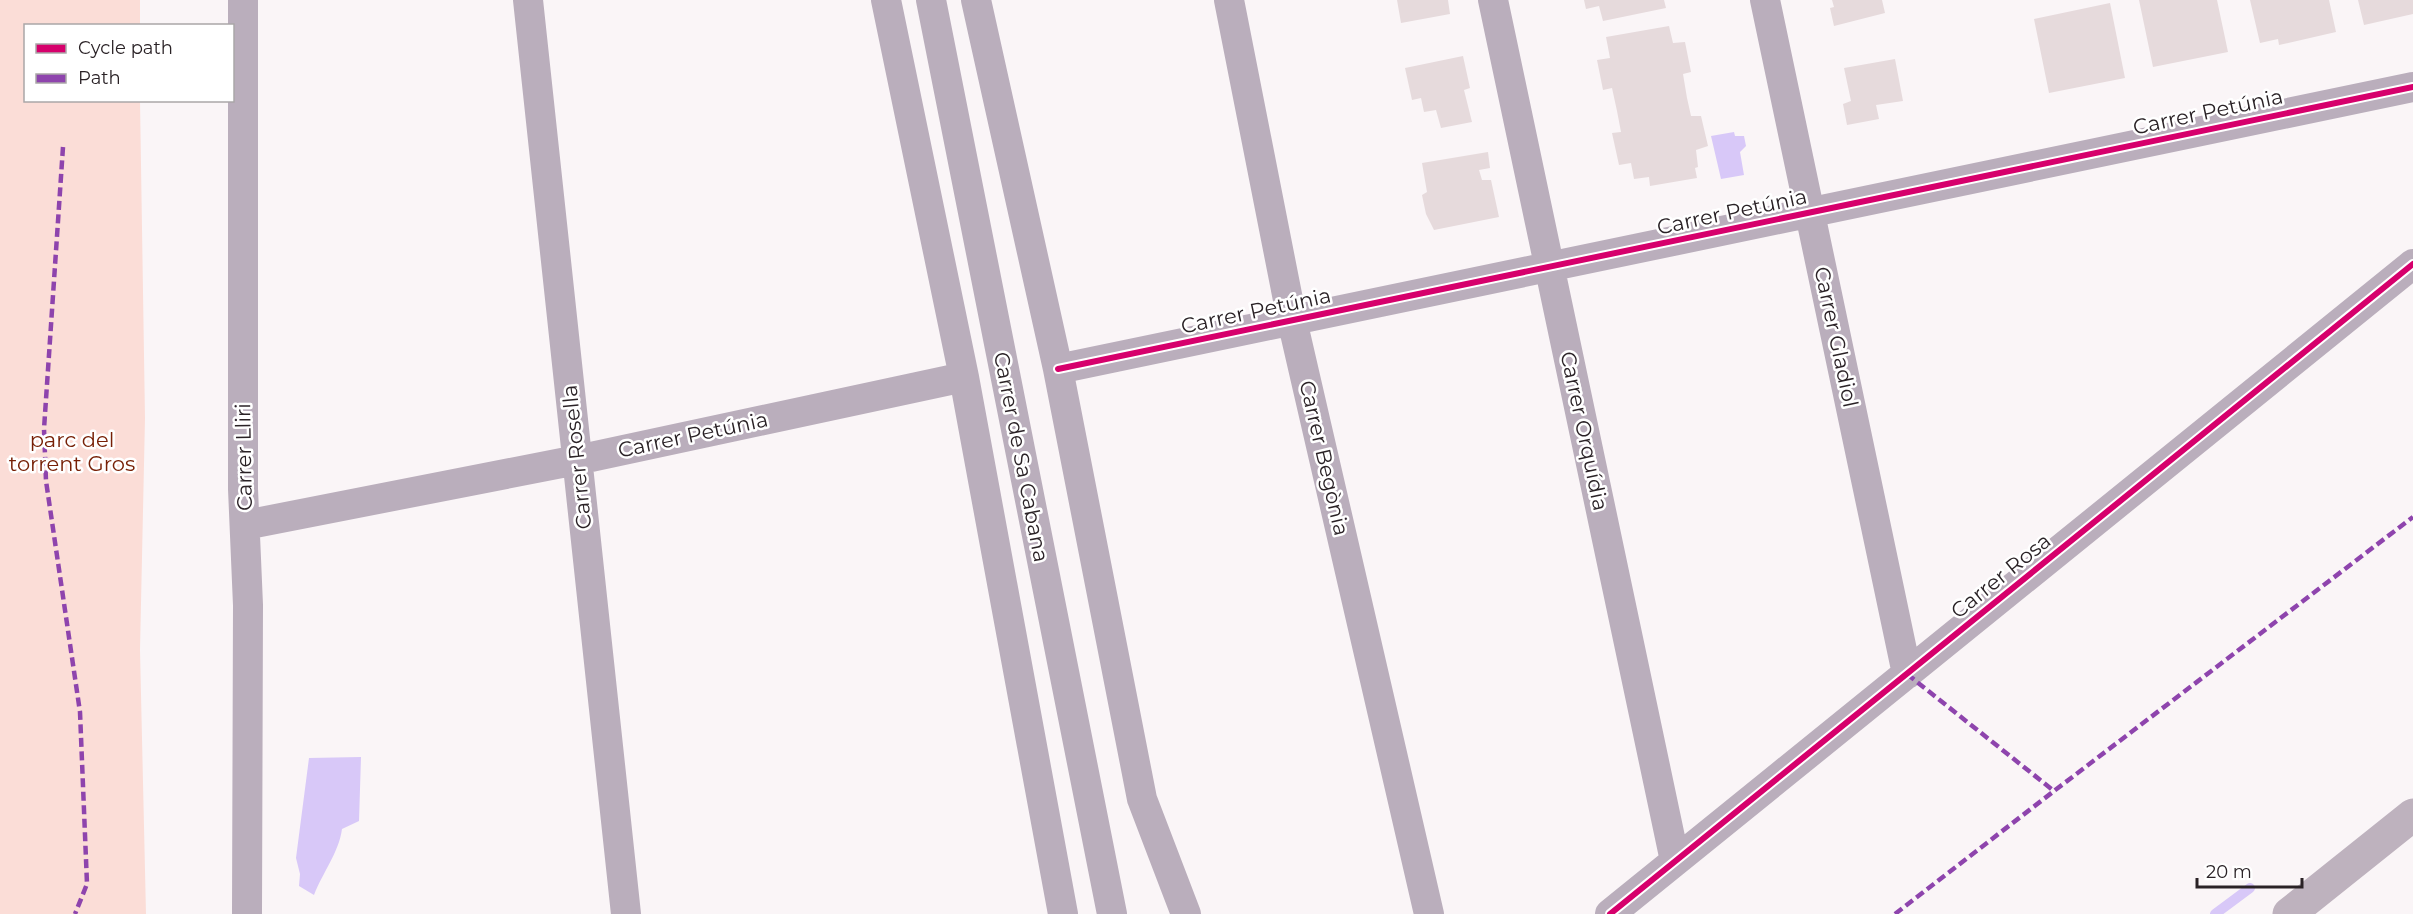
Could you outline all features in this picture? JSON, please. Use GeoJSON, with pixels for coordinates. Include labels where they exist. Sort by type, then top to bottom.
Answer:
{"type":"FeatureCollection","features":[{"type":"Feature","properties":{"kind":"highway"},"geometry":{"type":"LineString","coordinates":[[2289,914],[2413,815]]}},
{"type":"Feature","properties":{"kind":"street","name":"Carrer Lliri"},"geometry":{"type":"LineString","coordinates":[[243,0],[245,525],[248,605],[247,914]]}},
{"type":"Feature","properties":{"kind":"street","name":"Carrer Rosella"},"geometry":{"type":"LineString","coordinates":[[528,0],[626,914]]}},
{"type":"Feature","properties":{"kind":"street"},"geometry":{"type":"LineString","coordinates":[[886,0],[964,377],[1063,914]]}},
{"type":"Feature","properties":{"kind":"street","name":"Carrer de Sa Cabana"},"geometry":{"type":"LineString","coordinates":[[931,0],[1112,914]]}},
{"type":"Feature","properties":{"kind":"street"},"geometry":{"type":"LineString","coordinates":[[976,0],[1058,369],[1142,799],[1186,914]]}},
{"type":"Feature","properties":{"kind":"street","name":"Carrer Begònia"},"geometry":{"type":"LineString","coordinates":[[1229,0],[1292,320],[1429,914]]}},
{"type":"Feature","properties":{"kind":"street","name":"Carrer Orquídia"},"geometry":{"type":"LineString","coordinates":[[1493,0],[1675,861]]}},
{"type":"Feature","properties":{"kind":"street","name":"Carrer Gladiol"},"geometry":{"type":"LineString","coordinates":[[1765,0],[1907,674]]}},
{"type":"Feature","properties":{"kind":"street","name":"Carrer Petúnia"},"geometry":{"type":"LineString","coordinates":[[1058,369],[2413,87]]}},
{"type":"Feature","properties":{"kind":"street","name":"Carrer Rosa"},"geometry":{"type":"LineString","coordinates":[[1610,914],[2413,264]]}},
{"type":"Feature","properties":{"kind":"street","name":"Carrer Petúnia"},"geometry":{"type":"LineString","coordinates":[[245,525],[577,460],[964,377]]}},
{"type":"Feature","properties":{"kind":"green space","name":"parc del torrent Gros"},"geometry":{"type":"Polygon","coordinates":[[[0,0],[140,0],[140,24],[24,24],[24,102],[140,102],[145,418],[140,650],[146,914],[0,914],[0,0]]]}},
{"type":"Feature","properties":{"kind":"shaded area"},"geometry":{"type":"Polygon","coordinates":[[[1734,132],[1735,136],[1744,136],[1746,146],[1740,152],[1744,175],[1721,179],[1711,136],[1734,132]]]}},
{"type":"Feature","properties":{"kind":"shaded area"},"geometry":{"type":"Polygon","coordinates":[[[361,757],[359,821],[342,829],[334,854],[314,895],[299,886],[300,874],[296,858],[309,758],[361,757]]]}},
{"type":"Feature","properties":{"kind":"building"},"geometry":{"type":"Polygon","coordinates":[[[1397,0],[1448,0],[1450,14],[1401,23],[1397,0]]]}},
{"type":"Feature","properties":{"kind":"building"},"geometry":{"type":"Polygon","coordinates":[[[1584,0],[1664,0],[1666,8],[1603,21],[1599,6],[1586,9],[1584,0]]]}},
{"type":"Feature","properties":{"kind":"building"},"geometry":{"type":"Polygon","coordinates":[[[1832,0],[1882,0],[1885,13],[1834,26],[1830,8],[1834,7],[1832,0]]]}},
{"type":"Feature","properties":{"kind":"building"},"geometry":{"type":"Polygon","coordinates":[[[2139,0],[2217,0],[2228,52],[2153,67],[2139,0]]]}},
{"type":"Feature","properties":{"kind":"building"},"geometry":{"type":"Polygon","coordinates":[[[2250,0],[2329,0],[2336,32],[2279,45],[2278,39],[2260,43],[2250,0]]]}},
{"type":"Feature","properties":{"kind":"building"},"geometry":{"type":"Polygon","coordinates":[[[2358,0],[2413,0],[2413,14],[2364,25],[2358,0]]]}},
{"type":"Feature","properties":{"kind":"building"},"geometry":{"type":"Polygon","coordinates":[[[2110,3],[2125,78],[2049,93],[2034,19],[2110,3]]]}},
{"type":"Feature","properties":{"kind":"building"},"geometry":{"type":"Polygon","coordinates":[[[1669,26],[1673,43],[1685,42],[1691,72],[1683,74],[1687,98],[1691,116],[1701,116],[1708,146],[1696,150],[1697,178],[1650,186],[1649,177],[1634,179],[1631,163],[1619,165],[1612,133],[1621,132],[1617,111],[1612,88],[1603,90],[1597,60],[1610,58],[1606,37],[1669,26]]]}},
{"type":"Feature","properties":{"kind":"building"},"geometry":{"type":"Polygon","coordinates":[[[1463,56],[1470,88],[1464,90],[1472,122],[1441,128],[1436,110],[1424,112],[1421,98],[1412,100],[1405,68],[1463,56]]]}},
{"type":"Feature","properties":{"kind":"building"},"geometry":{"type":"Polygon","coordinates":[[[1895,59],[1903,101],[1876,105],[1879,119],[1847,125],[1843,104],[1851,101],[1844,68],[1895,59]]]}},
{"type":"Feature","properties":{"kind":"building"},"geometry":{"type":"Polygon","coordinates":[[[1488,152],[1490,168],[1479,170],[1482,180],[1491,180],[1499,217],[1434,230],[1426,214],[1422,195],[1427,192],[1422,163],[1488,152]]]}},
{"type":"Feature","properties":{"kind":"waterway"},"geometry":{"type":"LineString","coordinates":[[2215,914],[2250,888]]}},
{"type":"Feature","properties":{"kind":"marked path"},"geometry":{"type":"LineString","coordinates":[[63,147],[44,429],[46,481],[80,712],[87,884],[75,914]]}},
{"type":"Feature","properties":{"kind":"marked path"},"geometry":{"type":"LineString","coordinates":[[1907,674],[2054,791],[2413,517]]}},
{"type":"Feature","properties":{"kind":"marked path"},"geometry":{"type":"LineString","coordinates":[[1895,914],[2054,791]]}},
{"type":"Feature","properties":{"kind":"cycle path"},"geometry":{"type":"LineString","coordinates":[[1058,369],[2413,87]]}},
{"type":"Feature","properties":{"kind":"cycle path"},"geometry":{"type":"LineString","coordinates":[[1610,914],[2413,264]]}}]}
